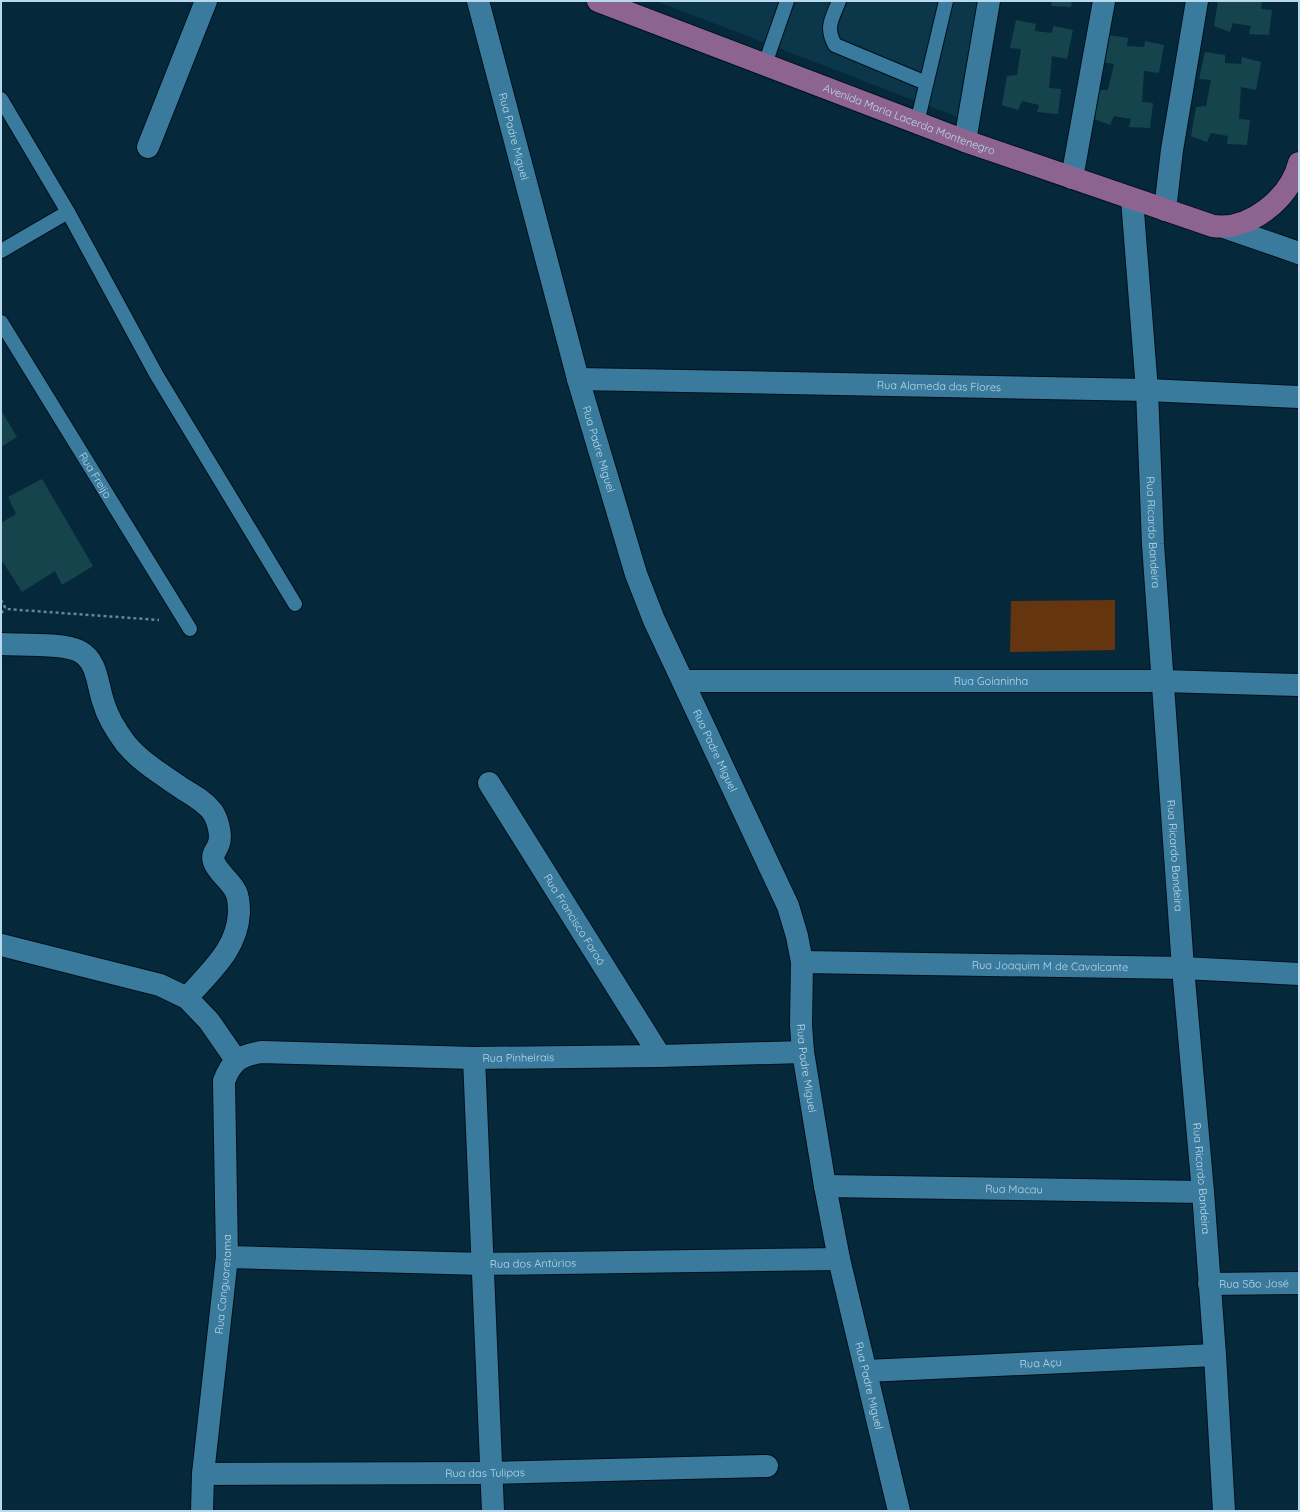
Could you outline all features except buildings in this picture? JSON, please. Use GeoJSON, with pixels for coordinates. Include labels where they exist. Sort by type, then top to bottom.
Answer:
{"type":"FeatureCollection","features":[{"type":"Feature","properties":{"kind":"main road","name":"Avenida Maria Lacerda Montenegro"},"geometry":{"type":"LineString","coordinates":[[598,1],[965,141],[1213,226],[1224,227],[1239,223],[1269,207],[1291,183],[1299,163]]}},
{"type":"Feature","properties":{"kind":"street"},"geometry":{"type":"LineString","coordinates":[[148,147],[206,1]]}},
{"type":"Feature","properties":{"kind":"street","name":"Rua Padre Miguel"},"geometry":{"type":"LineString","coordinates":[[478,1],[578,379],[636,574],[654,620],[684,680],[788,906],[797,936],[802,962],[801,1025],[803,1052],[825,1186],[839,1259],[899,1511]]}},
{"type":"Feature","properties":{"kind":"street"},"geometry":{"type":"LineString","coordinates":[[965,141],[989,1]]}},
{"type":"Feature","properties":{"kind":"street"},"geometry":{"type":"LineString","coordinates":[[1072,178],[1104,1]]}},
{"type":"Feature","properties":{"kind":"street"},"geometry":{"type":"LineString","coordinates":[[1165,210],[1172,150],[1197,1]]}},
{"type":"Feature","properties":{"kind":"street","name":"Rua Ricardo Bandeira"},"geometry":{"type":"LineString","coordinates":[[1132,199],[1147,390],[1153,544],[1164,681],[1183,968],[1203,1192],[1215,1355],[1224,1511]]}},
{"type":"Feature","properties":{"kind":"street","name":"Avenida Maria Lacerda Montenegro"},"geometry":{"type":"LineString","coordinates":[[1224,227],[1299,253]]}},
{"type":"Feature","properties":{"kind":"street","name":"Rua Alameda das Flores"},"geometry":{"type":"LineString","coordinates":[[578,379],[1147,390],[1299,397]]}},
{"type":"Feature","properties":{"kind":"street"},"geometry":{"type":"LineString","coordinates":[[1,644],[66,647],[79,651],[89,659],[96,671],[103,702],[114,725],[127,744],[147,765],[200,800],[212,812],[218,827],[220,842],[213,854],[214,863],[236,892],[239,906],[238,920],[235,937],[228,952],[187,998]]}},
{"type":"Feature","properties":{"kind":"street","name":"Rua Goianinha"},"geometry":{"type":"LineString","coordinates":[[684,680],[1164,681],[1299,685]]}},
{"type":"Feature","properties":{"kind":"street","name":"Rua Francisco Faraó"},"geometry":{"type":"LineString","coordinates":[[489,783],[660,1056]]}},
{"type":"Feature","properties":{"kind":"street"},"geometry":{"type":"LineString","coordinates":[[1,945],[160,985],[187,998],[209,1020],[236,1060]]}},
{"type":"Feature","properties":{"kind":"street","name":"Rua Joaquim M de Cavalcante"},"geometry":{"type":"LineString","coordinates":[[802,962],[1183,968],[1299,974]]}},
{"type":"Feature","properties":{"kind":"street","name":"Rua Pinheirais"},"geometry":{"type":"LineString","coordinates":[[236,1060],[246,1055],[261,1052],[474,1058],[660,1056],[803,1052]]}},
{"type":"Feature","properties":{"kind":"street"},"geometry":{"type":"LineString","coordinates":[[474,1058],[490,1473],[493,1511]]}},
{"type":"Feature","properties":{"kind":"street","name":"Rua Canguaretama"},"geometry":{"type":"LineString","coordinates":[[202,1511],[203,1474],[227,1257],[224,1080],[229,1068],[236,1060]]}},
{"type":"Feature","properties":{"kind":"street","name":"Rua Macau"},"geometry":{"type":"LineString","coordinates":[[825,1186],[1203,1192]]}},
{"type":"Feature","properties":{"kind":"street","name":"Rua dos Antúrios"},"geometry":{"type":"LineString","coordinates":[[227,1257],[483,1264],[839,1259]]}},
{"type":"Feature","properties":{"kind":"street","name":"Rua São José"},"geometry":{"type":"LineString","coordinates":[[1209,1284],[1299,1283]]}},
{"type":"Feature","properties":{"kind":"street","name":"Rua Açu"},"geometry":{"type":"LineString","coordinates":[[866,1371],[1215,1355]]}},
{"type":"Feature","properties":{"kind":"street","name":"Rua das Tulipas"},"geometry":{"type":"LineString","coordinates":[[203,1474],[490,1473],[767,1466]]}},
{"type":"Feature","properties":{"kind":"lane"},"geometry":{"type":"LineString","coordinates":[[765,64],[787,1]]}},
{"type":"Feature","properties":{"kind":"lane"},"geometry":{"type":"LineString","coordinates":[[839,1],[829,28],[835,45],[926,83]]}},
{"type":"Feature","properties":{"kind":"lane"},"geometry":{"type":"LineString","coordinates":[[917,123],[946,1]]}},
{"type":"Feature","properties":{"kind":"lane"},"geometry":{"type":"LineString","coordinates":[[1,99],[68,212],[156,374],[295,604]]}},
{"type":"Feature","properties":{"kind":"lane"},"geometry":{"type":"LineString","coordinates":[[1,251],[68,212]]}},
{"type":"Feature","properties":{"kind":"lane","name":"Rua Freijo"},"geometry":{"type":"LineString","coordinates":[[1,322],[188,625]]}},
{"type":"Feature","properties":{"kind":"path"},"geometry":{"type":"LineString","coordinates":[[1,600],[6,609]]}},
{"type":"Feature","properties":{"kind":"path"},"geometry":{"type":"LineString","coordinates":[[1,613],[6,609],[188,625]]}},
{"type":"Feature","properties":{"kind":"shaded area"},"geometry":{"type":"Polygon","coordinates":[[[656,1],[986,1],[965,120],[656,1]]]}},
{"type":"Feature","properties":{"kind":"shaded area"},"geometry":{"type":"Polygon","coordinates":[[[1115,600],[1115,650],[1010,652],[1011,601],[1115,600]]]}}]}
